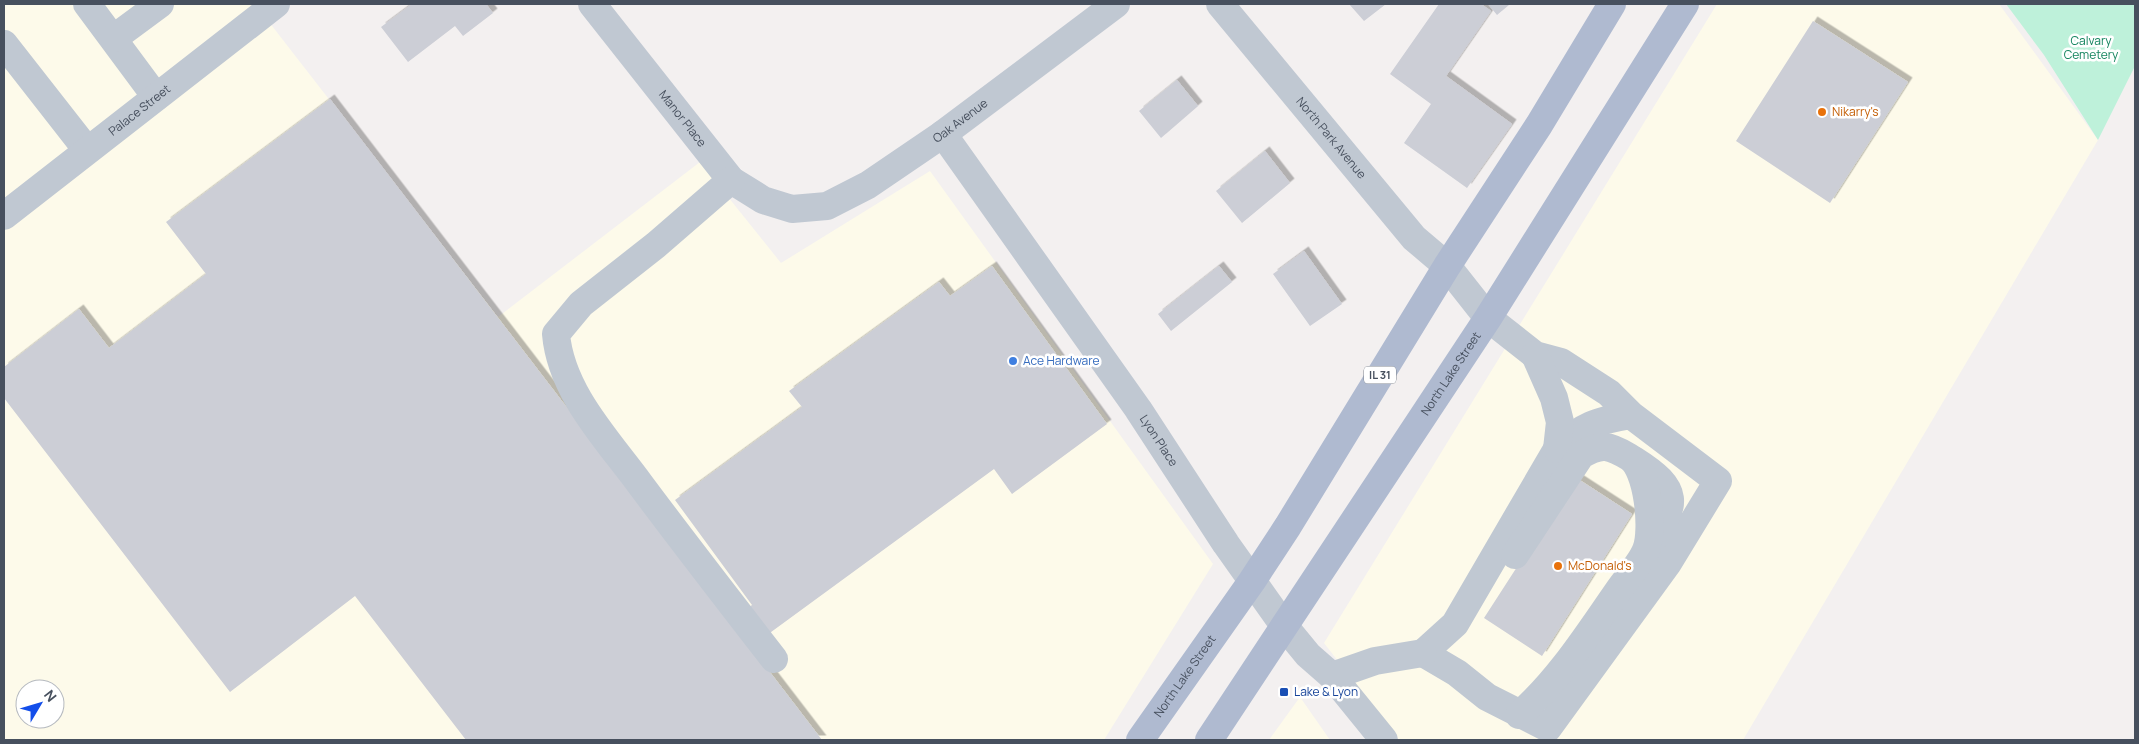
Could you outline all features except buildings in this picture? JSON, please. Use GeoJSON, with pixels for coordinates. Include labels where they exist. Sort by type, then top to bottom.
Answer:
{"type":"FeatureCollection","features":[{"type":"Feature","properties":{"kind":"main road","name":"North Lake Street"},"geometry":{"type":"LineString","coordinates":[[1140,740],[1252,580],[1447,266],[1539,125],[1612,4]]}},
{"type":"Feature","properties":{"kind":"main road","name":"North Lake Street"},"geometry":{"type":"LineString","coordinates":[[1209,740],[1488,318],[1685,4]]}},
{"type":"Feature","properties":{"kind":"street"},"geometry":{"type":"LineString","coordinates":[[87,4],[156,97]]}},
{"type":"Feature","properties":{"kind":"street"},"geometry":{"type":"LineString","coordinates":[[114,38],[160,4]]}},
{"type":"Feature","properties":{"kind":"street","name":"Palace Street"},"geometry":{"type":"LineString","coordinates":[[4,216],[276,4]]}},
{"type":"Feature","properties":{"kind":"street","name":"Manor Place"},"geometry":{"type":"LineString","coordinates":[[592,4],[731,180],[764,200],[792,209]]}},
{"type":"Feature","properties":{"kind":"street","name":"Oak Avenue"},"geometry":{"type":"LineString","coordinates":[[792,209],[827,206],[868,185],[943,134],[1116,4]]}},
{"type":"Feature","properties":{"kind":"street","name":"North Park Avenue"},"geometry":{"type":"LineString","coordinates":[[1220,4],[1414,238],[1447,266],[1488,318],[1535,355]]}},
{"type":"Feature","properties":{"kind":"street"},"geometry":{"type":"LineString","coordinates":[[4,44],[87,150]]}},
{"type":"Feature","properties":{"kind":"street","name":"Lyon Place"},"geometry":{"type":"LineString","coordinates":[[943,134],[1138,410],[1285,627],[1308,655],[1332,676],[1384,740]]}},
{"type":"Feature","properties":{"kind":"street"},"geometry":{"type":"LineString","coordinates":[[731,180],[656,245],[581,304],[556,334],[556,342],[567,377],[592,421],[774,659]]}},
{"type":"Feature","properties":{"kind":"street"},"geometry":{"type":"LineString","coordinates":[[1423,652],[1457,673],[1487,697],[1519,715],[1548,728],[1668,563],[1718,481],[1631,415],[1609,393],[1561,362],[1535,355]]}},
{"type":"Feature","properties":{"kind":"street"},"geometry":{"type":"LineString","coordinates":[[1535,355],[1543,369],[1560,422],[1557,449]]}},
{"type":"Feature","properties":{"kind":"street"},"geometry":{"type":"LineString","coordinates":[[1455,624],[1557,449],[1577,431],[1604,420],[1631,415]]}},
{"type":"Feature","properties":{"kind":"street"},"geometry":{"type":"LineString","coordinates":[[1332,676],[1375,661],[1423,652],[1493,587],[1580,454],[1593,448],[1612,447],[1654,472],[1667,488],[1671,500],[1669,513],[1661,528],[1572,656],[1548,688],[1519,715]]}},
{"type":"Feature","properties":{"kind":"shaded area"},"geometry":{"type":"Polygon","coordinates":[[[4,4],[255,4],[498,317],[700,162],[781,263],[930,171],[1213,564],[1104,740],[4,740],[4,4]]]}},
{"type":"Feature","properties":{"kind":"shaded area"},"geometry":{"type":"Polygon","coordinates":[[[1717,4],[1999,4],[2098,140],[1743,740],[1399,740],[1324,643],[1717,4]]]}},
{"type":"Feature","properties":{"kind":"shaded area"},"geometry":{"type":"Polygon","coordinates":[[[1300,697],[1330,740],[1269,740],[1300,697]]]}},
{"type":"Feature","properties":{"kind":"green space","name":"Calvary Cemetery"},"geometry":{"type":"Polygon","coordinates":[[[2006,4],[2135,4],[2135,66],[2098,140],[2044,55],[2006,4]]]}},
{"type":"Feature","properties":{"kind":"place","name":"Nikarry's"},"geometry":{"type":"Point","coordinates":[1822,112]}},
{"type":"Feature","properties":{"kind":"place","name":"Ace Hardware"},"geometry":{"type":"Point","coordinates":[1013,361]}},
{"type":"Feature","properties":{"kind":"place","name":"McDonald's"},"geometry":{"type":"Point","coordinates":[1558,566]}},
{"type":"Feature","properties":{"kind":"place","name":"Lake & Lyon"},"geometry":{"type":"Point","coordinates":[1284,692]}}]}
